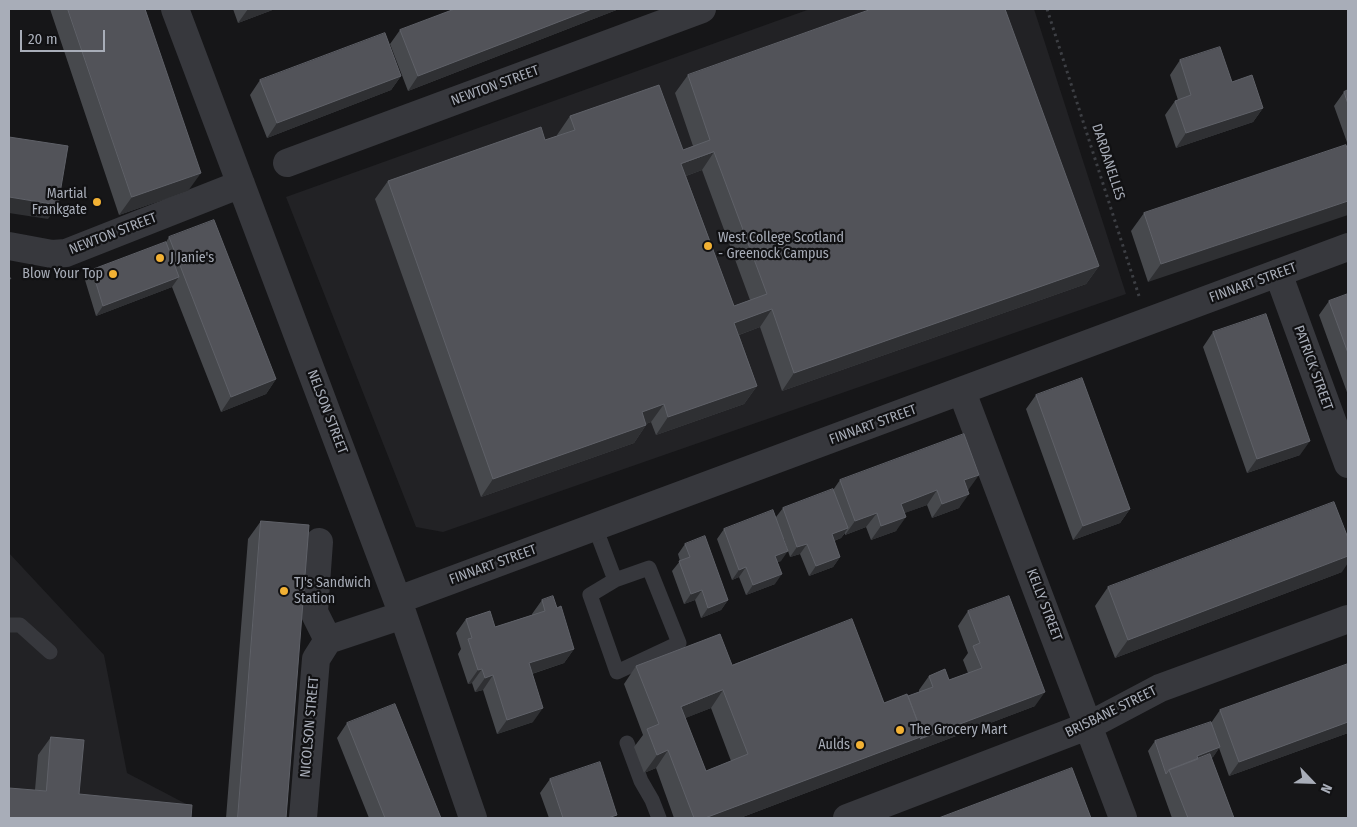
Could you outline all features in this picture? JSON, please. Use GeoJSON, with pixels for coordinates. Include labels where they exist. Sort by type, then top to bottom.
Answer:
{"type":"FeatureCollection","features":[{"type":"Feature","properties":{"kind":"street","name":"NELSON STREET"},"geometry":{"type":"LineString","coordinates":[[175,9],[400,608],[473,818]]}},
{"type":"Feature","properties":{"kind":"street","name":"NEWTON STREET"},"geometry":{"type":"LineString","coordinates":[[287,163],[702,9]]}},
{"type":"Feature","properties":{"kind":"street","name":"NEWTON STREET"},"geometry":{"type":"LineString","coordinates":[[9,246],[52,254],[66,253],[242,184]]}},
{"type":"Feature","properties":{"kind":"street","name":"FINNART STREET"},"geometry":{"type":"LineString","coordinates":[[400,608],[595,527],[1348,247]]}},
{"type":"Feature","properties":{"kind":"street","name":"PATRICK STREET"},"geometry":{"type":"LineString","coordinates":[[1278,273],[1348,464]]}},
{"type":"Feature","properties":{"kind":"street","name":"KELLY STREET"},"geometry":{"type":"LineString","coordinates":[[962,392],[1090,725],[1123,818]]}},
{"type":"Feature","properties":{"kind":"street"},"geometry":{"type":"LineString","coordinates":[[320,542],[314,612],[328,640],[400,608]]}},
{"type":"Feature","properties":{"kind":"street","name":"BRISBANE STREET"},"geometry":{"type":"LineString","coordinates":[[846,818],[1090,725],[1160,688],[1348,619]]}},
{"type":"Feature","properties":{"kind":"street","name":"NICOLSON STREET"},"geometry":{"type":"LineString","coordinates":[[303,818],[316,659],[328,640]]}},
{"type":"Feature","properties":{"kind":"lane"},"geometry":{"type":"LineString","coordinates":[[595,527],[615,580]]}},
{"type":"Feature","properties":{"kind":"lane"},"geometry":{"type":"LineString","coordinates":[[649,568],[679,642],[617,672],[590,595],[615,580],[649,568]]}},
{"type":"Feature","properties":{"kind":"lane"},"geometry":{"type":"LineString","coordinates":[[9,625],[20,626],[50,652]]}},
{"type":"Feature","properties":{"kind":"lane"},"geometry":{"type":"LineString","coordinates":[[627,743],[641,781],[652,800],[659,818]]}},
{"type":"Feature","properties":{"kind":"path","name":"DARDANELLES"},"geometry":{"type":"LineString","coordinates":[[1047,9],[1147,322]]}},
{"type":"Feature","properties":{"kind":"shaded area","name":"West College Scotland - Greenock Campus"},"geometry":{"type":"Polygon","coordinates":[[[810,9],[1034,9],[1126,294],[443,532],[416,527],[286,197],[810,9]]]}},
{"type":"Feature","properties":{"kind":"shaded area"},"geometry":{"type":"Polygon","coordinates":[[[9,553],[104,655],[127,773],[190,806],[9,818],[9,553]]]}},
{"type":"Feature","properties":{"kind":"building"},"geometry":{"type":"Polygon","coordinates":[[[68,9],[145,9],[201,173],[132,197],[68,9]]]}},
{"type":"Feature","properties":{"kind":"building"},"geometry":{"type":"Polygon","coordinates":[[[455,9],[592,9],[418,76],[400,30],[455,9]]]}},
{"type":"Feature","properties":{"kind":"building","name":"West College Scotland - Greenock Campus"},"geometry":{"type":"Polygon","coordinates":[[[872,9],[1005,9],[1099,266],[794,373],[772,309],[734,323],[757,386],[668,417],[664,404],[642,412],[646,425],[493,479],[388,181],[541,127],[545,140],[575,130],[570,116],[659,85],[683,150],[710,140],[688,75],[872,9]],[[714,152],[681,164],[734,306],[767,294],[714,152]]]}},
{"type":"Feature","properties":{"kind":"building"},"geometry":{"type":"Polygon","coordinates":[[[385,33],[401,76],[277,123],[260,80],[385,33]]]}},
{"type":"Feature","properties":{"kind":"building"},"geometry":{"type":"Polygon","coordinates":[[[1220,47],[1232,82],[1252,75],[1263,108],[1186,133],[1175,101],[1191,95],[1180,60],[1220,47]]]}},
{"type":"Feature","properties":{"kind":"building"},"geometry":{"type":"Polygon","coordinates":[[[1348,90],[1348,104],[1344,92],[1348,90]]]}},
{"type":"Feature","properties":{"kind":"building"},"geometry":{"type":"Polygon","coordinates":[[[9,137],[68,146],[58,205],[9,197],[9,137]]]}},
{"type":"Feature","properties":{"kind":"building"},"geometry":{"type":"Polygon","coordinates":[[[1346,145],[1348,151],[1348,201],[1161,264],[1144,213],[1346,145]]]}},
{"type":"Feature","properties":{"kind":"building"},"geometry":{"type":"Polygon","coordinates":[[[214,220],[276,379],[231,397],[169,237],[214,220]]]}},
{"type":"Feature","properties":{"kind":"building"},"geometry":{"type":"Polygon","coordinates":[[[166,242],[179,277],[103,306],[92,270],[166,242]]]}},
{"type":"Feature","properties":{"kind":"building"},"geometry":{"type":"Polygon","coordinates":[[[1348,294],[1348,353],[1329,301],[1348,294]]]}},
{"type":"Feature","properties":{"kind":"building"},"geometry":{"type":"Polygon","coordinates":[[[1266,314],[1310,441],[1257,459],[1213,332],[1266,314]]]}},
{"type":"Feature","properties":{"kind":"building"},"geometry":{"type":"Polygon","coordinates":[[[1082,378],[1130,509],[1083,526],[1036,395],[1082,378]]]}},
{"type":"Feature","properties":{"kind":"building"},"geometry":{"type":"Polygon","coordinates":[[[964,434],[979,475],[964,480],[969,494],[942,504],[937,490],[901,504],[906,517],[881,526],[877,513],[855,521],[840,480],[964,434]]]}},
{"type":"Feature","properties":{"kind":"building"},"geometry":{"type":"Polygon","coordinates":[[[833,489],[848,528],[832,534],[840,557],[816,566],[807,544],[797,547],[783,508],[833,489]]]}},
{"type":"Feature","properties":{"kind":"building"},"geometry":{"type":"Polygon","coordinates":[[[1334,502],[1348,538],[1348,556],[1128,640],[1108,587],[1334,502]]]}},
{"type":"Feature","properties":{"kind":"building"},"geometry":{"type":"Polygon","coordinates":[[[773,510],[788,551],[775,556],[782,574],[753,585],[746,567],[739,570],[724,529],[773,510]]]}},
{"type":"Feature","properties":{"kind":"building"},"geometry":{"type":"Polygon","coordinates":[[[261,521],[309,525],[286,818],[238,818],[261,521]]]}},
{"type":"Feature","properties":{"kind":"building"},"geometry":{"type":"Polygon","coordinates":[[[705,536],[728,600],[708,608],[702,590],[691,594],[679,561],[690,557],[685,544],[705,536]]]}},
{"type":"Feature","properties":{"kind":"building"},"geometry":{"type":"Polygon","coordinates":[[[553,596],[557,608],[561,606],[574,649],[529,663],[543,708],[507,720],[493,675],[485,678],[482,669],[478,670],[468,639],[472,638],[466,619],[490,611],[495,627],[545,611],[542,600],[553,596]]]}},
{"type":"Feature","properties":{"kind":"building"},"geometry":{"type":"Polygon","coordinates":[[[1009,596],[1045,692],[920,739],[923,736],[908,696],[933,687],[929,676],[945,669],[949,680],[982,668],[973,646],[980,643],[968,611],[1009,596]]]}},
{"type":"Feature","properties":{"kind":"building"},"geometry":{"type":"Polygon","coordinates":[[[852,619],[884,703],[907,694],[923,736],[705,818],[694,818],[668,750],[657,755],[647,729],[659,724],[636,666],[720,634],[732,665],[852,619]],[[723,690],[681,707],[706,771],[748,754],[723,690]]]}},
{"type":"Feature","properties":{"kind":"building"},"geometry":{"type":"Polygon","coordinates":[[[1348,664],[1348,722],[1239,762],[1220,710],[1348,664]]]}},
{"type":"Feature","properties":{"kind":"building"},"geometry":{"type":"Polygon","coordinates":[[[395,704],[441,818],[385,818],[347,723],[395,704]]]}},
{"type":"Feature","properties":{"kind":"building"},"geometry":{"type":"Polygon","coordinates":[[[1211,722],[1220,747],[1197,756],[1198,759],[1169,770],[1166,774],[1155,741],[1211,722]]]}},
{"type":"Feature","properties":{"kind":"building"},"geometry":{"type":"Polygon","coordinates":[[[51,737],[84,740],[79,794],[192,805],[191,818],[9,818],[9,788],[46,791],[51,737]]]}},
{"type":"Feature","properties":{"kind":"building"},"geometry":{"type":"Polygon","coordinates":[[[1210,754],[1234,818],[1188,818],[1169,770],[1210,754]]]}},
{"type":"Feature","properties":{"kind":"building"},"geometry":{"type":"Polygon","coordinates":[[[600,762],[617,815],[608,818],[563,818],[550,779],[600,762]]]}},
{"type":"Feature","properties":{"kind":"building"},"geometry":{"type":"Polygon","coordinates":[[[1072,768],[1091,818],[939,818],[1072,768]]]}},
{"type":"Feature","properties":{"kind":"place","name":"Martial Frankgate"},"geometry":{"type":"Point","coordinates":[97,202]}},
{"type":"Feature","properties":{"kind":"place","name":"West College Scotland - Greenock Campus"},"geometry":{"type":"Point","coordinates":[708,246]}},
{"type":"Feature","properties":{"kind":"place","name":"J Janie's"},"geometry":{"type":"Point","coordinates":[160,258]}},
{"type":"Feature","properties":{"kind":"place","name":"Blow Your Top"},"geometry":{"type":"Point","coordinates":[113,274]}},
{"type":"Feature","properties":{"kind":"place","name":"TJ's Sandwich Station"},"geometry":{"type":"Point","coordinates":[284,591]}},
{"type":"Feature","properties":{"kind":"place","name":"The Grocery Mart"},"geometry":{"type":"Point","coordinates":[900,730]}},
{"type":"Feature","properties":{"kind":"place","name":"Aulds"},"geometry":{"type":"Point","coordinates":[860,745]}}]}
